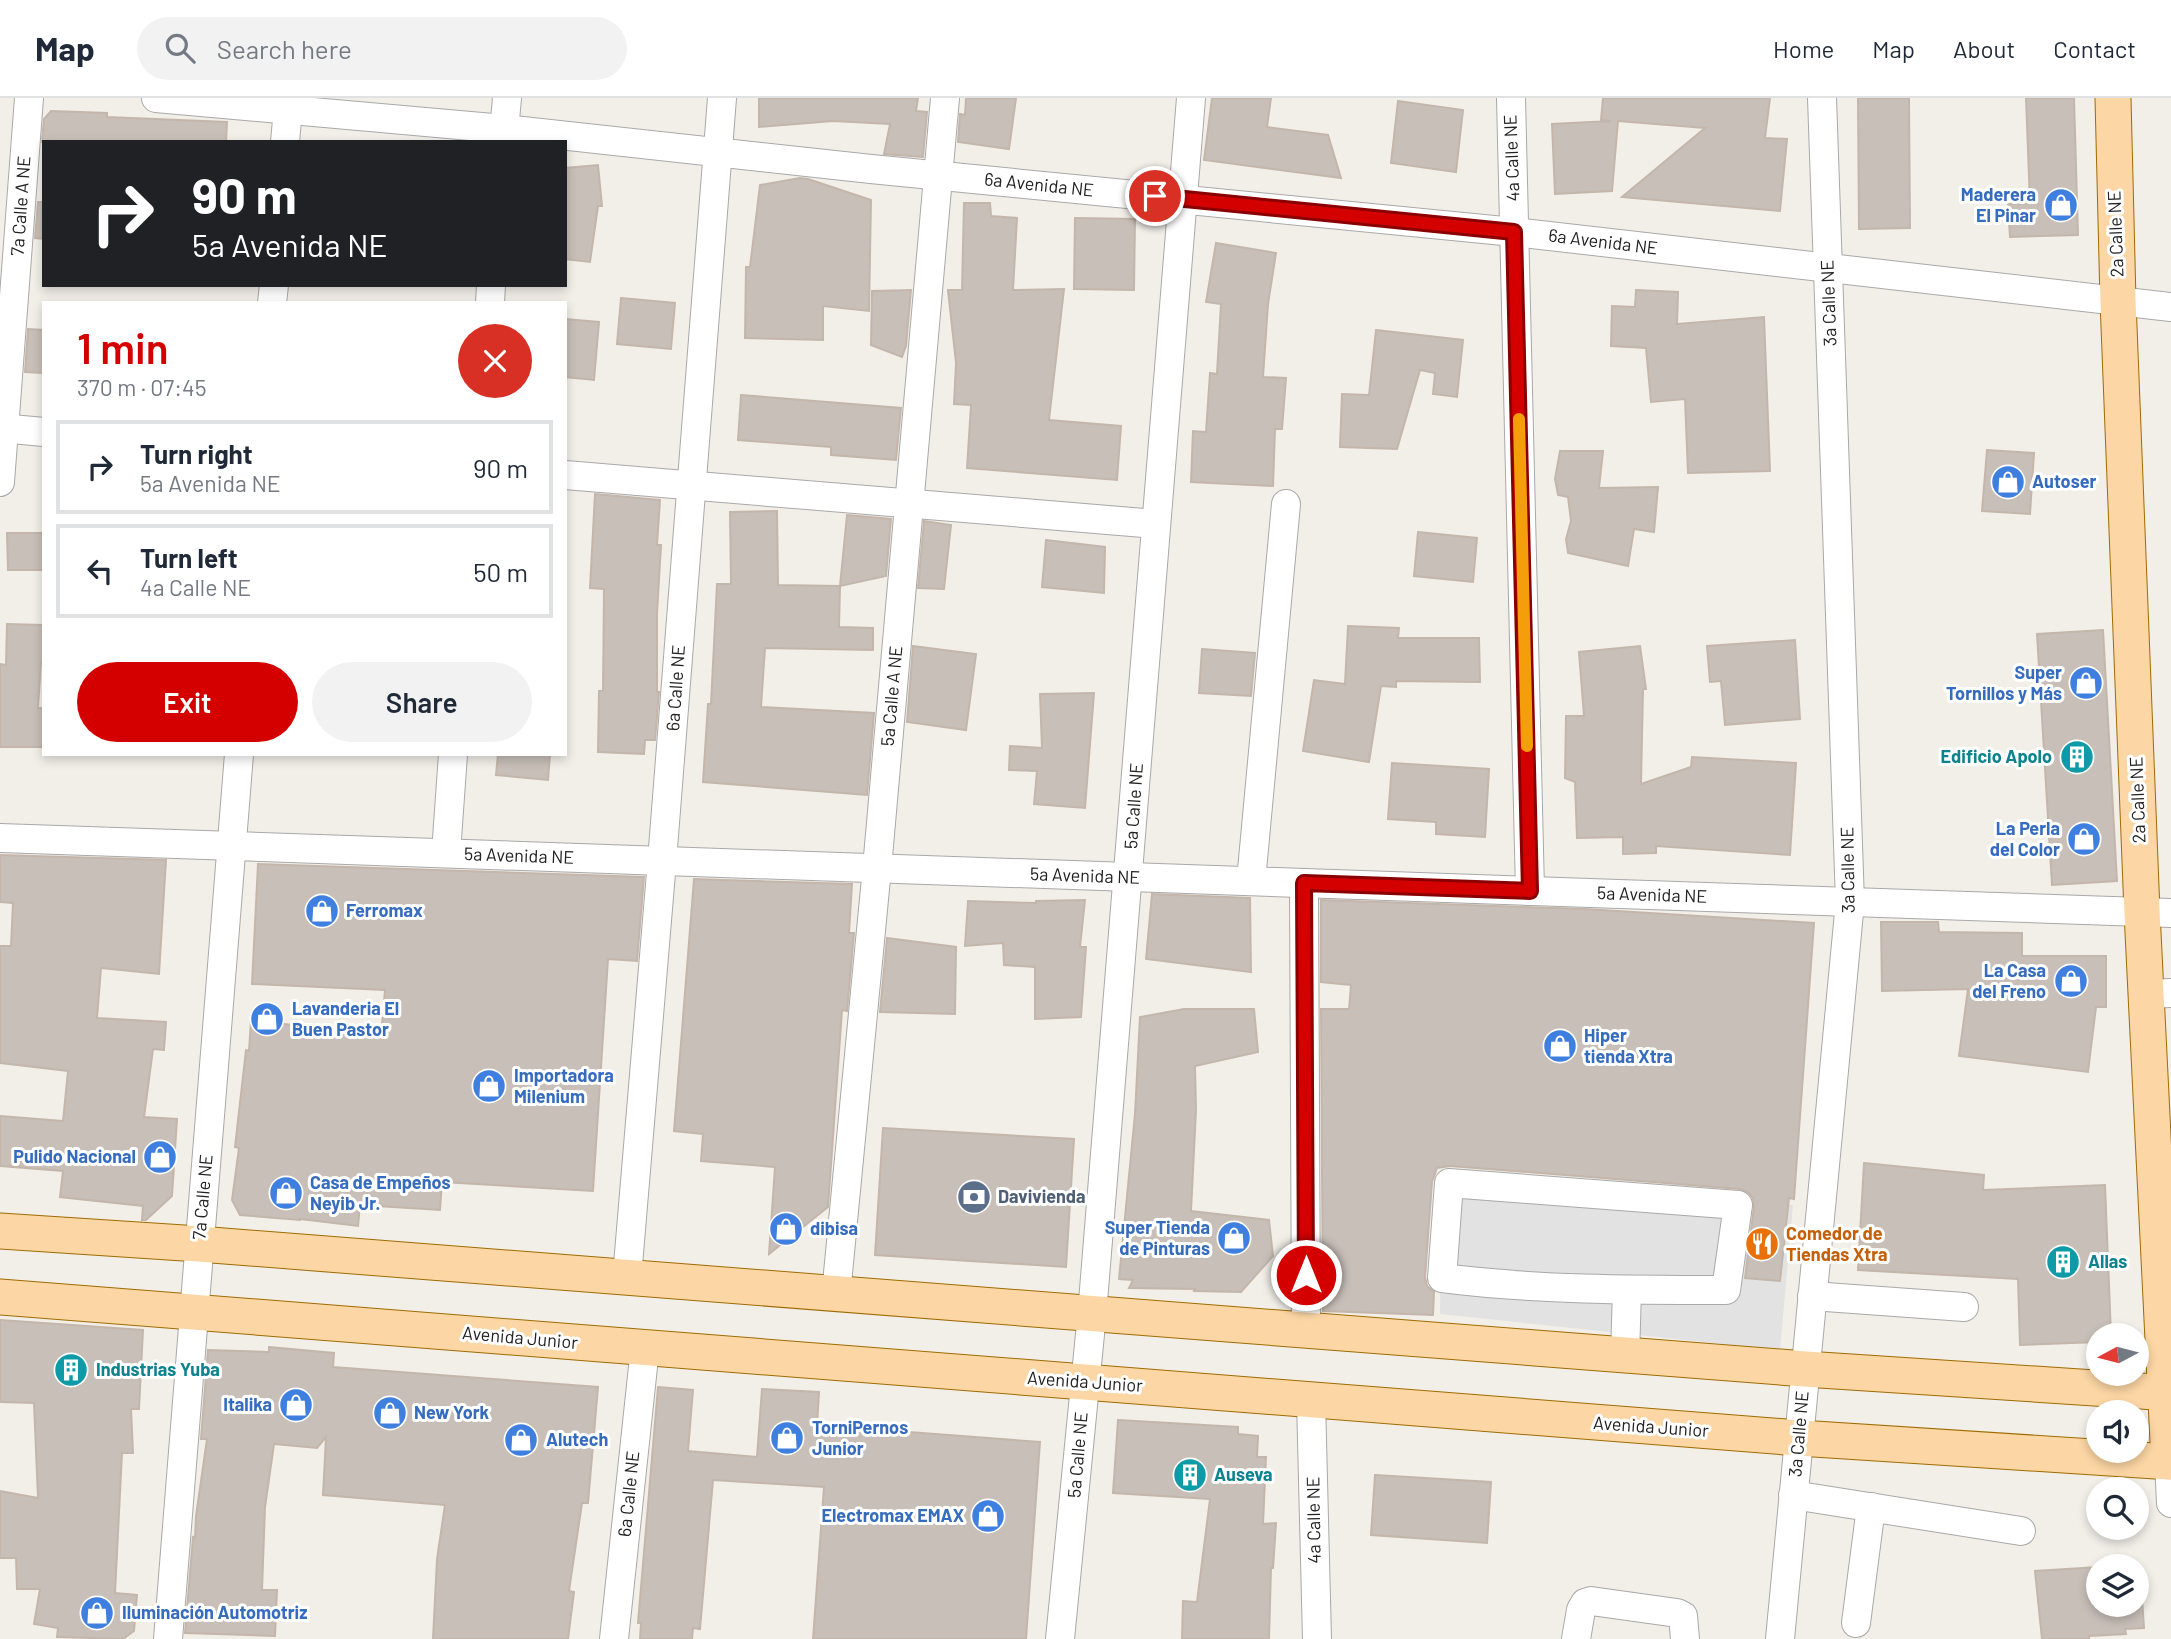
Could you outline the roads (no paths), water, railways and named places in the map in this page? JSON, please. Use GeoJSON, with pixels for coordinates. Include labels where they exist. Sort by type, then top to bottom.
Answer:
{"type":"FeatureCollection","features":[{"type":"Feature","properties":{"kind":"main road","name":"2a Calle NE"},"geometry":{"type":"LineString","coordinates":[[2113,98],[2118,302],[2157,912],[2170,1462]]}},
{"type":"Feature","properties":{"kind":"main road"},"geometry":{"type":"LineString","coordinates":[[0,1231],[199,1244],[1625,1356],[2168,1393]]}},
{"type":"Feature","properties":{"kind":"main road","name":"Avenida Junior"},"geometry":{"type":"LineString","coordinates":[[0,1297],[1799,1438],[2170,1462]]}},
{"type":"Feature","properties":{"kind":"street","name":"7a Calle A NE"},"geometry":{"type":"LineString","coordinates":[[0,482],[29,98]]}},
{"type":"Feature","properties":{"kind":"street","name":"6a Avenida NE"},"geometry":{"type":"LineString","coordinates":[[156,98],[288,104],[504,136],[552,140]]}},
{"type":"Feature","properties":{"kind":"street"},"geometry":{"type":"LineString","coordinates":[[504,136],[507,98]]}},
{"type":"Feature","properties":{"kind":"street","name":"6a Calle NE"},"geometry":{"type":"LineString","coordinates":[[626,1277],[663,861],[722,98]]}},
{"type":"Feature","properties":{"kind":"street","name":"5a Calle A NE"},"geometry":{"type":"LineString","coordinates":[[836,1294],[877,868],[945,98]]}},
{"type":"Feature","properties":{"kind":"street","name":"5a Calle NE"},"geometry":{"type":"LineString","coordinates":[[1060,1639],[1092,1314],[1191,98]]}},
{"type":"Feature","properties":{"kind":"street","name":"4a Calle NE"},"geometry":{"type":"LineString","coordinates":[[1511,98],[1530,891]]}},
{"type":"Feature","properties":{"kind":"street","name":"3a Calle NE"},"geometry":{"type":"LineString","coordinates":[[1780,1639],[1850,902],[1822,98]]}},
{"type":"Feature","properties":{"kind":"street"},"geometry":{"type":"LineString","coordinates":[[285,140],[288,104]]}},
{"type":"Feature","properties":{"kind":"street","name":"6a Avenida NE"},"geometry":{"type":"LineString","coordinates":[[567,141],[1514,232],[2171,307]]}},
{"type":"Feature","properties":{"kind":"street"},"geometry":{"type":"LineString","coordinates":[[2,428],[42,432]]}},
{"type":"Feature","properties":{"kind":"street"},"geometry":{"type":"LineString","coordinates":[[567,475],[1156,524]]}},
{"type":"Feature","properties":{"kind":"street"},"geometry":{"type":"LineString","coordinates":[[1251,881],[1286,504]]}},
{"type":"Feature","properties":{"kind":"street","name":"7a Calle NE"},"geometry":{"type":"LineString","coordinates":[[168,1639],[239,756]]}},
{"type":"Feature","properties":{"kind":"street"},"geometry":{"type":"LineString","coordinates":[[446,853],[453,756]]}},
{"type":"Feature","properties":{"kind":"street","name":"5a Avenida NE"},"geometry":{"type":"LineString","coordinates":[[0,838],[2157,912]]}},
{"type":"Feature","properties":{"kind":"street"},"geometry":{"type":"LineString","coordinates":[[1304,883],[1306,1331]]}},
{"type":"Feature","properties":{"kind":"street"},"geometry":{"type":"LineString","coordinates":[[1449,1182],[1738,1205],[1726,1290],[1627,1290],[1505,1285],[1442,1278],[1449,1182]]}},
{"type":"Feature","properties":{"kind":"street"},"geometry":{"type":"LineString","coordinates":[[1625,1356],[1627,1290]]}},
{"type":"Feature","properties":{"kind":"street"},"geometry":{"type":"LineString","coordinates":[[1812,1296],[1964,1307]]}},
{"type":"Feature","properties":{"kind":"street","name":"6a Calle NE"},"geometry":{"type":"LineString","coordinates":[[614,1639],[645,1348]]}},
{"type":"Feature","properties":{"kind":"street","name":"4a Calle NE"},"geometry":{"type":"LineString","coordinates":[[1311,1400],[1317,1639]]}},
{"type":"Feature","properties":{"kind":"street","name":"2a Calle NE"},"geometry":{"type":"LineString","coordinates":[[2170,1462],[2171,1503]]}},
{"type":"Feature","properties":{"kind":"street"},"geometry":{"type":"LineString","coordinates":[[1793,1495],[2021,1531]]}},
{"type":"Feature","properties":{"kind":"street"},"geometry":{"type":"LineString","coordinates":[[1856,1623],[1871,1507]]}},
{"type":"Feature","properties":{"kind":"street"},"geometry":{"type":"LineString","coordinates":[[1576,1639],[1581,1610],[1585,1603],[1591,1601],[1677,1613],[1683,1616],[1685,1639]]}},
{"type":"Feature","properties":{"kind":"place","name":"Maderera El Pinar"},"geometry":{"type":"Point","coordinates":[2061,205]}},
{"type":"Feature","properties":{"kind":"place","name":"Autoser"},"geometry":{"type":"Point","coordinates":[2008,482]}},
{"type":"Feature","properties":{"kind":"place","name":"Super Tornillos y Más"},"geometry":{"type":"Point","coordinates":[2086,683]}},
{"type":"Feature","properties":{"kind":"place","name":"Edificio Apolo"},"geometry":{"type":"Point","coordinates":[2077,757]}},
{"type":"Feature","properties":{"kind":"place","name":"La Perla del Color"},"geometry":{"type":"Point","coordinates":[2084,839]}},
{"type":"Feature","properties":{"kind":"place","name":"Ferromax"},"geometry":{"type":"Point","coordinates":[322,911]}},
{"type":"Feature","properties":{"kind":"place","name":"La Casa del Freno"},"geometry":{"type":"Point","coordinates":[2071,981]}},
{"type":"Feature","properties":{"kind":"place","name":"Lavanderia El Buen Pastor"},"geometry":{"type":"Point","coordinates":[267,1019]}},
{"type":"Feature","properties":{"kind":"place","name":"Hiper tienda Xtra"},"geometry":{"type":"Point","coordinates":[1560,1046]}},
{"type":"Feature","properties":{"kind":"place","name":"Importadora Milenium"},"geometry":{"type":"Point","coordinates":[489,1086]}},
{"type":"Feature","properties":{"kind":"place","name":"Pulido Nacional"},"geometry":{"type":"Point","coordinates":[160,1157]}},
{"type":"Feature","properties":{"kind":"place","name":"Casa de Empeños Neyib Jr."},"geometry":{"type":"Point","coordinates":[286,1193]}},
{"type":"Feature","properties":{"kind":"place","name":"Davivienda"},"geometry":{"type":"Point","coordinates":[974,1197]}},
{"type":"Feature","properties":{"kind":"place","name":"dibisa"},"geometry":{"type":"Point","coordinates":[786,1229]}},
{"type":"Feature","properties":{"kind":"place","name":"Super Tienda de Pinturas"},"geometry":{"type":"Point","coordinates":[1234,1238]}},
{"type":"Feature","properties":{"kind":"place","name":"Comedor de Tiendas Xtra"},"geometry":{"type":"Point","coordinates":[1762,1244]}},
{"type":"Feature","properties":{"kind":"place","name":"Allas"},"geometry":{"type":"Point","coordinates":[2063,1262]}},
{"type":"Feature","properties":{"kind":"place","name":"Industrias Yuba"},"geometry":{"type":"Point","coordinates":[71,1370]}},
{"type":"Feature","properties":{"kind":"place","name":"Italika"},"geometry":{"type":"Point","coordinates":[296,1405]}},
{"type":"Feature","properties":{"kind":"place","name":"New York"},"geometry":{"type":"Point","coordinates":[390,1413]}},
{"type":"Feature","properties":{"kind":"place","name":"TorniPernos Junior"},"geometry":{"type":"Point","coordinates":[787,1438]}},
{"type":"Feature","properties":{"kind":"place","name":"Alutech"},"geometry":{"type":"Point","coordinates":[521,1440]}},
{"type":"Feature","properties":{"kind":"place","name":"Auseva"},"geometry":{"type":"Point","coordinates":[1190,1475]}},
{"type":"Feature","properties":{"kind":"place","name":"Electromax EMAX"},"geometry":{"type":"Point","coordinates":[988,1516]}},
{"type":"Feature","properties":{"kind":"place","name":"Iluminación Automotriz"},"geometry":{"type":"Point","coordinates":[97,1613]}}]}
